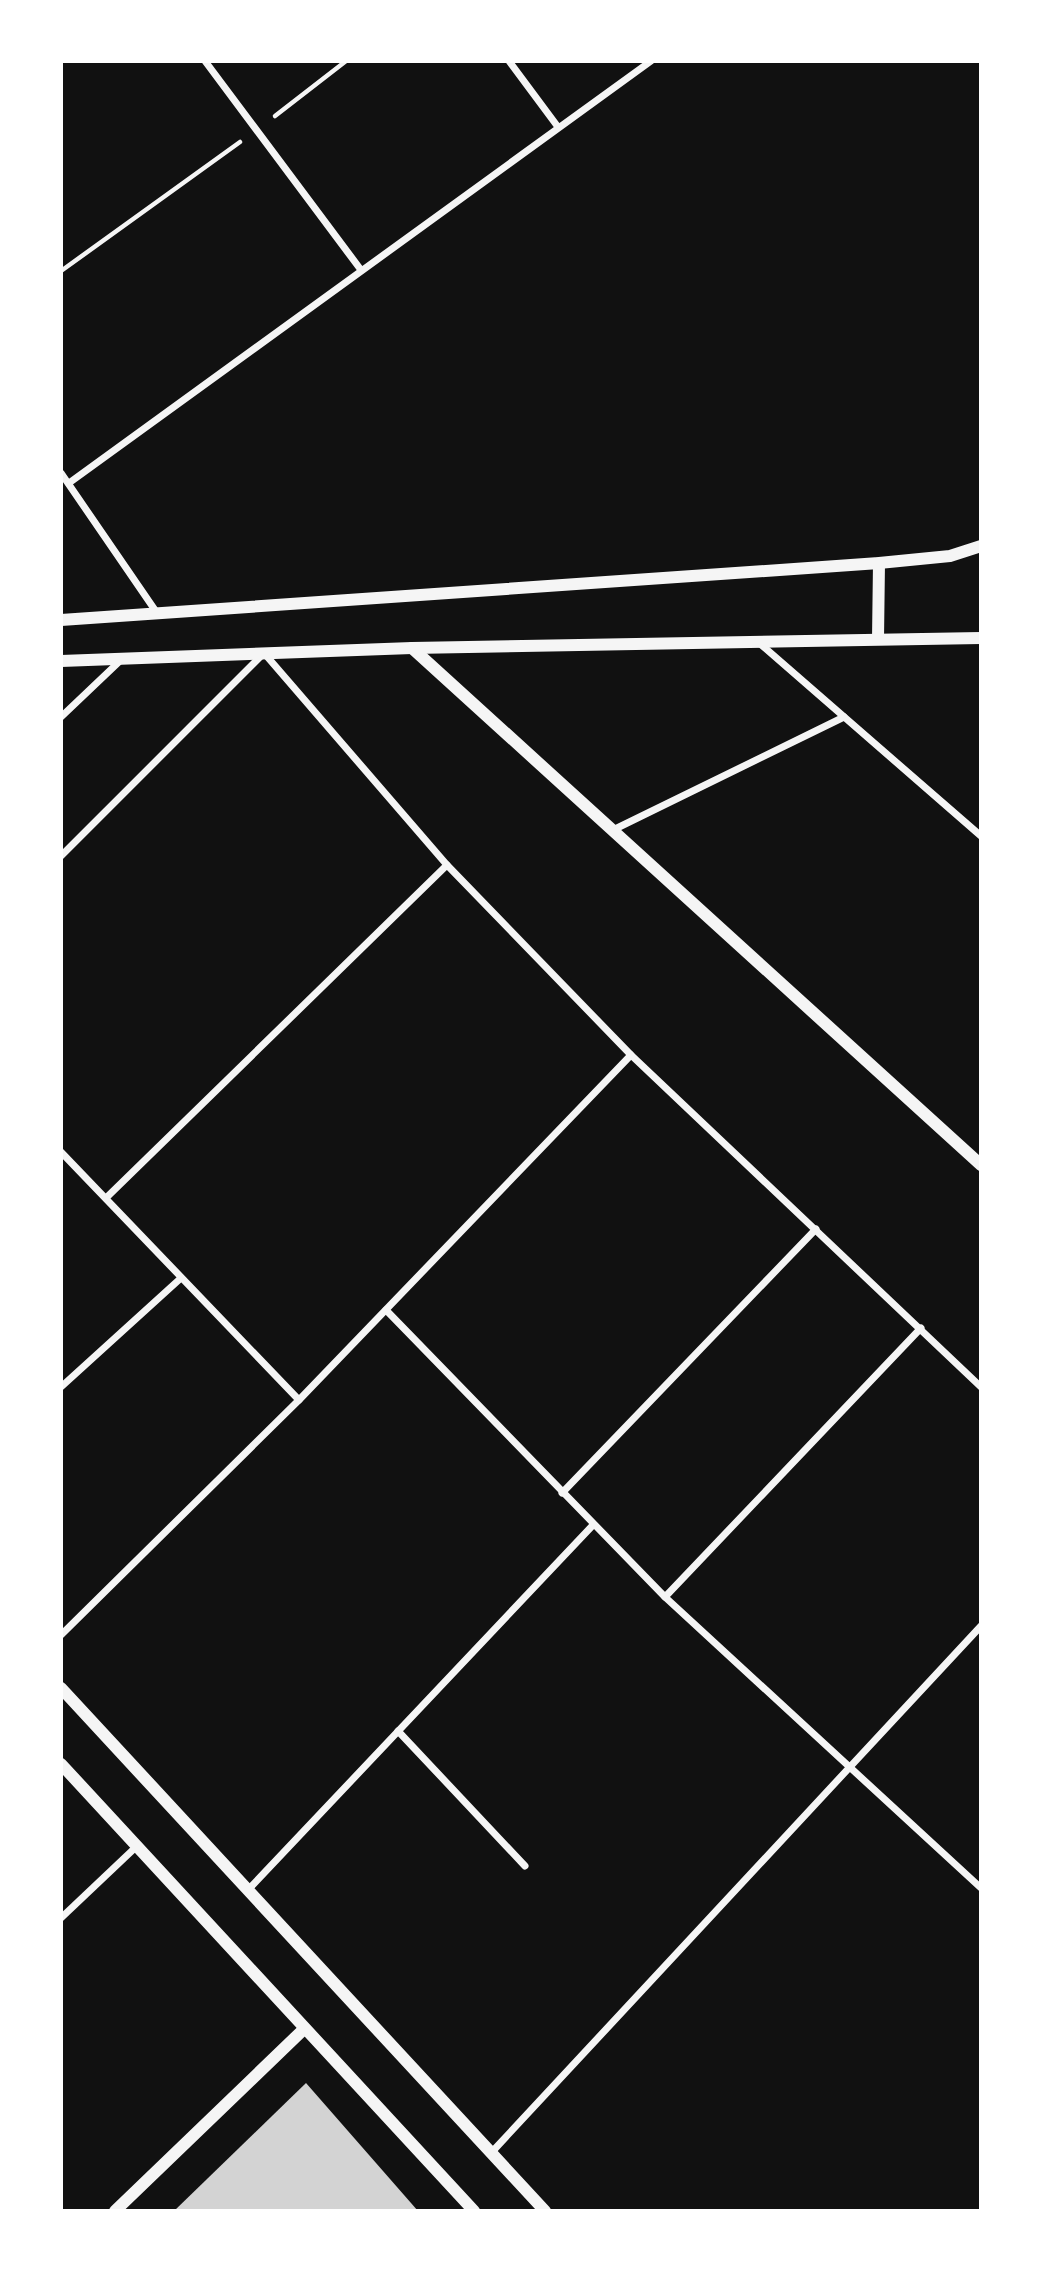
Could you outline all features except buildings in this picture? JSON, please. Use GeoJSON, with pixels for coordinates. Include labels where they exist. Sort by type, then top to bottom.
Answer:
{"type":"FeatureCollection","features":[{"type":"Feature","properties":{"kind":"street"},"geometry":{"type":"LineString","coordinates":[[205,61],[361,270]]}},
{"type":"Feature","properties":{"kind":"street"},"geometry":{"type":"LineString","coordinates":[[509,61],[558,127]]}},
{"type":"Feature","properties":{"kind":"street"},"geometry":{"type":"LineString","coordinates":[[69,483],[651,61]]}},
{"type":"Feature","properties":{"kind":"street"},"geometry":{"type":"LineString","coordinates":[[61,473],[158,614]]}},
{"type":"Feature","properties":{"kind":"street"},"geometry":{"type":"LineString","coordinates":[[61,620],[879,563],[950,556],[981,546]]}},
{"type":"Feature","properties":{"kind":"street"},"geometry":{"type":"LineString","coordinates":[[878,639],[879,563]]}},
{"type":"Feature","properties":{"kind":"street"},"geometry":{"type":"LineString","coordinates":[[61,660],[412,648],[981,638]]}},
{"type":"Feature","properties":{"kind":"street"},"geometry":{"type":"LineString","coordinates":[[757,642],[981,836]]}},
{"type":"Feature","properties":{"kind":"street"},"geometry":{"type":"LineString","coordinates":[[412,648],[981,1165]]}},
{"type":"Feature","properties":{"kind":"street"},"geometry":{"type":"LineString","coordinates":[[61,856],[264,653]]}},
{"type":"Feature","properties":{"kind":"street"},"geometry":{"type":"LineString","coordinates":[[264,653],[447,865],[631,1055],[981,1387]]}},
{"type":"Feature","properties":{"kind":"street"},"geometry":{"type":"LineString","coordinates":[[61,717],[123,658]]}},
{"type":"Feature","properties":{"kind":"street"},"geometry":{"type":"LineString","coordinates":[[613,830],[844,717]]}},
{"type":"Feature","properties":{"kind":"street"},"geometry":{"type":"LineString","coordinates":[[106,1198],[447,865]]}},
{"type":"Feature","properties":{"kind":"street"},"geometry":{"type":"LineString","coordinates":[[61,1635],[299,1400],[631,1055]]}},
{"type":"Feature","properties":{"kind":"street"},"geometry":{"type":"LineString","coordinates":[[61,1152],[299,1400]]}},
{"type":"Feature","properties":{"kind":"street"},"geometry":{"type":"LineString","coordinates":[[562,1493],[816,1229]]}},
{"type":"Feature","properties":{"kind":"street"},"geometry":{"type":"LineString","coordinates":[[61,1387],[181,1278]]}},
{"type":"Feature","properties":{"kind":"street"},"geometry":{"type":"LineString","coordinates":[[386,1310],[665,1597],[853,1767],[981,1888]]}},
{"type":"Feature","properties":{"kind":"street"},"geometry":{"type":"LineString","coordinates":[[665,1597],[921,1328]]}},
{"type":"Feature","properties":{"kind":"street"},"geometry":{"type":"LineString","coordinates":[[249,1889],[593,1525]]}},
{"type":"Feature","properties":{"kind":"street"},"geometry":{"type":"LineString","coordinates":[[491,2153],[853,1767],[981,1626]]}},
{"type":"Feature","properties":{"kind":"street"},"geometry":{"type":"LineString","coordinates":[[61,1688],[545,2211]]}},
{"type":"Feature","properties":{"kind":"street"},"geometry":{"type":"LineString","coordinates":[[398,1731],[524,1866]]}},
{"type":"Feature","properties":{"kind":"street"},"geometry":{"type":"LineString","coordinates":[[61,1764],[474,2211]]}},
{"type":"Feature","properties":{"kind":"street"},"geometry":{"type":"LineString","coordinates":[[61,1918],[137,1846]]}},
{"type":"Feature","properties":{"kind":"street"},"geometry":{"type":"LineString","coordinates":[[115,2211],[304,2029]]}},
{"type":"Feature","properties":{"kind":"path"},"geometry":{"type":"LineString","coordinates":[[61,271],[257,130],[346,61]]}}]}
